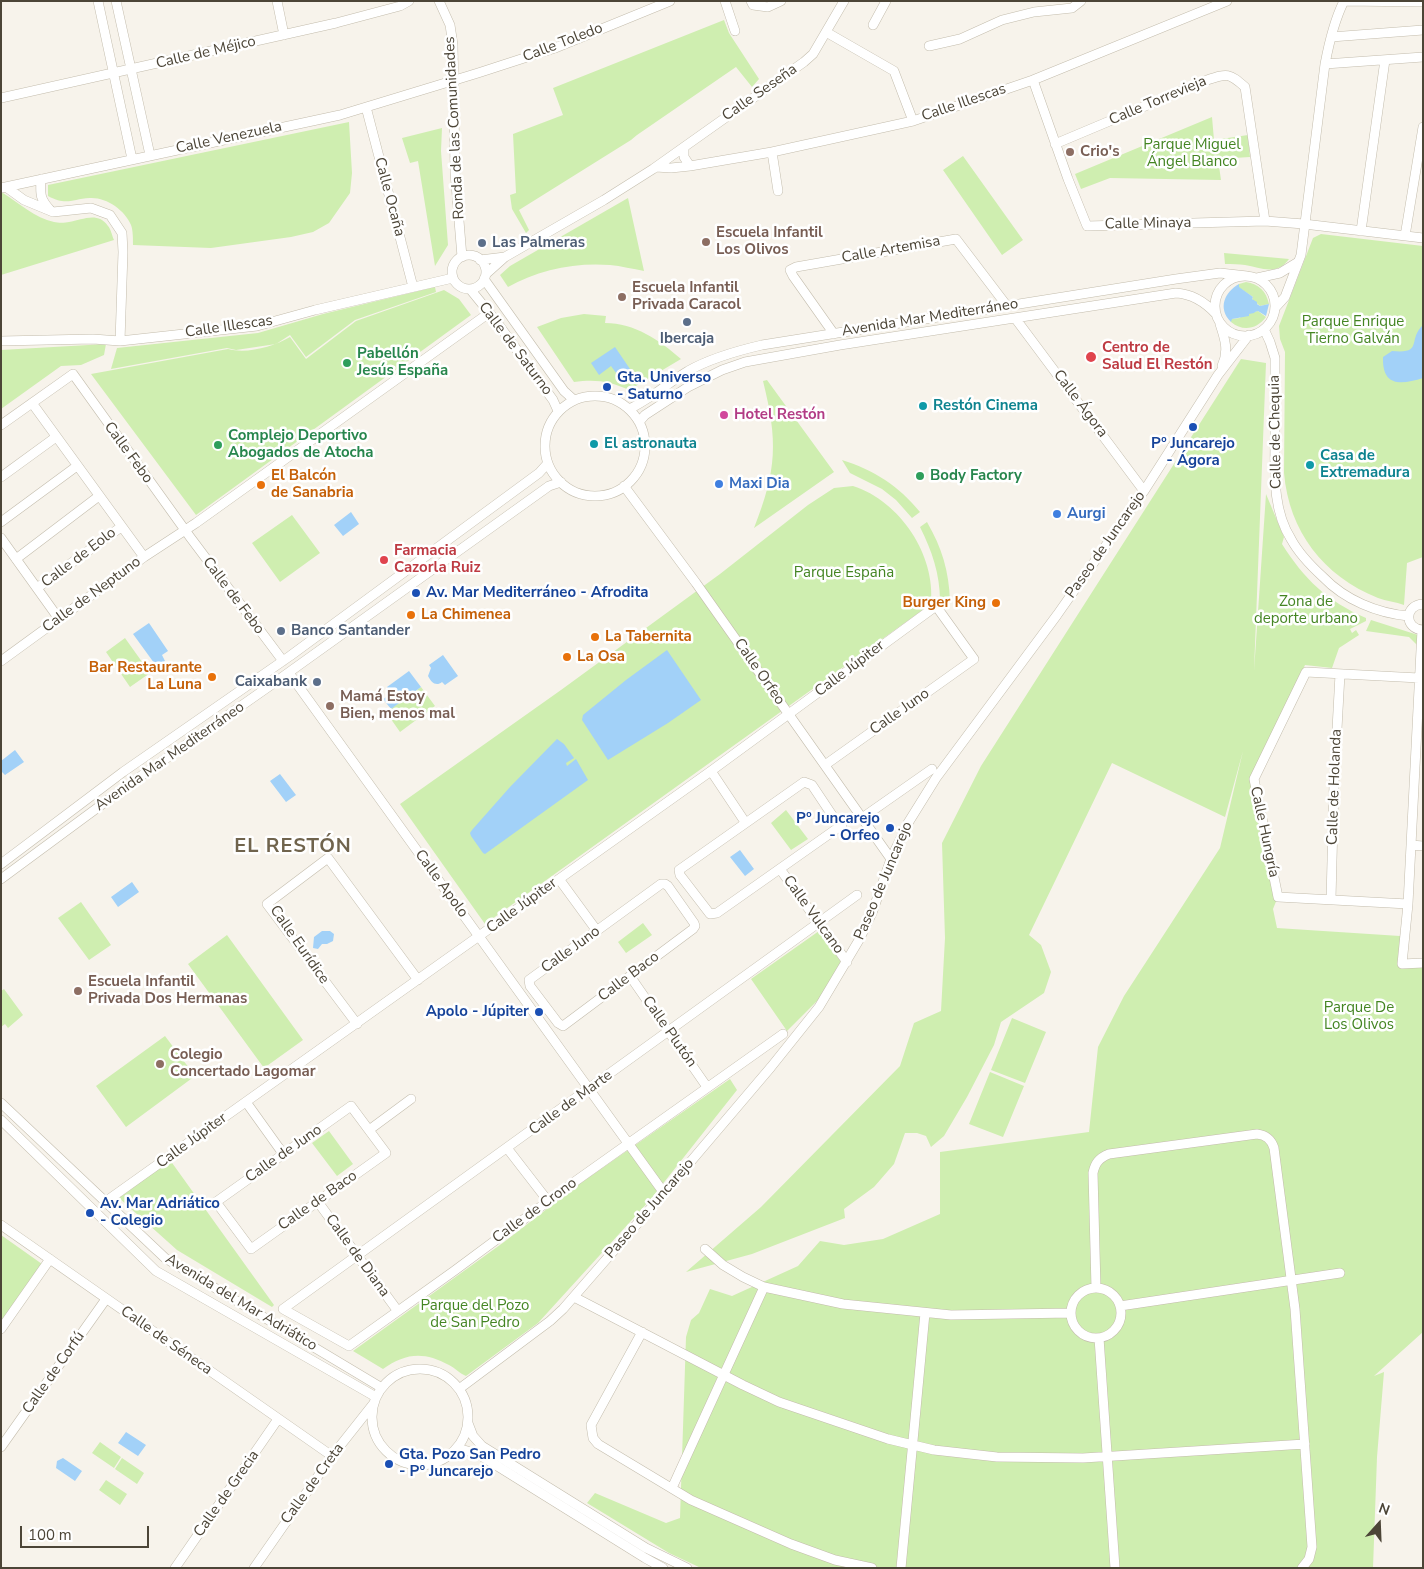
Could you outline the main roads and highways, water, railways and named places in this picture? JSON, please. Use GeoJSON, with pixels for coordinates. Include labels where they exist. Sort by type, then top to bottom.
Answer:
{"type":"FeatureCollection","features":[{"type":"Feature","properties":{"kind":"water"},"geometry":{"type":"Polygon","coordinates":[[[1239,284],[1239,287],[1253,297],[1252,299],[1260,306],[1269,304],[1266,316],[1258,311],[1249,314],[1249,316],[1232,319],[1231,322],[1224,311],[1224,301],[1230,291],[1239,284]]]}},
{"type":"Feature","properties":{"kind":"water"},"geometry":{"type":"Polygon","coordinates":[[[1423,325],[1423,378],[1407,382],[1389,379],[1384,367],[1383,357],[1392,351],[1412,348],[1418,331],[1423,325]]]}},
{"type":"Feature","properties":{"kind":"water"},"geometry":{"type":"Polygon","coordinates":[[[615,347],[630,369],[619,377],[611,366],[599,375],[591,363],[615,347]]]}},
{"type":"Feature","properties":{"kind":"water"},"geometry":{"type":"Polygon","coordinates":[[[351,512],[359,524],[343,536],[334,525],[351,512]]]}},
{"type":"Feature","properties":{"kind":"water"},"geometry":{"type":"Polygon","coordinates":[[[149,623],[168,651],[162,655],[165,661],[157,667],[133,634],[149,623]]]}},
{"type":"Feature","properties":{"kind":"water"},"geometry":{"type":"Polygon","coordinates":[[[667,650],[701,700],[608,760],[582,720],[583,715],[667,650]]]}},
{"type":"Feature","properties":{"kind":"water"},"geometry":{"type":"Polygon","coordinates":[[[443,655],[458,676],[445,685],[442,682],[434,683],[428,676],[431,668],[429,665],[443,655]]]}},
{"type":"Feature","properties":{"kind":"water"},"geometry":{"type":"Polygon","coordinates":[[[409,671],[421,687],[391,709],[383,699],[391,694],[387,687],[409,671]]]}},
{"type":"Feature","properties":{"kind":"water"},"geometry":{"type":"Polygon","coordinates":[[[557,739],[564,744],[574,758],[566,763],[567,766],[576,759],[588,780],[485,854],[483,853],[470,833],[510,787],[557,739]]]}},
{"type":"Feature","properties":{"kind":"water"},"geometry":{"type":"Polygon","coordinates":[[[15,750],[24,762],[5,775],[1,771],[1,761],[15,750]]]}},
{"type":"Feature","properties":{"kind":"water"},"geometry":{"type":"Polygon","coordinates":[[[280,774],[296,795],[286,802],[270,781],[280,774]]]}},
{"type":"Feature","properties":{"kind":"water"},"geometry":{"type":"Polygon","coordinates":[[[740,850],[754,869],[745,876],[730,857],[740,850]]]}},
{"type":"Feature","properties":{"kind":"water"},"geometry":{"type":"Polygon","coordinates":[[[132,882],[139,892],[118,907],[111,897],[132,882]]]}},
{"type":"Feature","properties":{"kind":"water"},"geometry":{"type":"Polygon","coordinates":[[[322,931],[330,931],[334,934],[333,941],[322,944],[318,949],[313,948],[314,937],[322,931]]]}},
{"type":"Feature","properties":{"kind":"water"},"geometry":{"type":"Polygon","coordinates":[[[126,1432],[146,1445],[138,1456],[118,1443],[126,1432]]]}},
{"type":"Feature","properties":{"kind":"water"},"geometry":{"type":"Polygon","coordinates":[[[63,1458],[82,1471],[75,1481],[56,1468],[57,1461],[63,1458]]]}},
{"type":"Feature","properties":{"kind":"place","name":"Crio's"},"geometry":{"type":"Point","coordinates":[1070,152]}},
{"type":"Feature","properties":{"kind":"place","name":"Escuela Infantil Los Olivos"},"geometry":{"type":"Point","coordinates":[706,242]}},
{"type":"Feature","properties":{"kind":"place","name":"Las Palmeras"},"geometry":{"type":"Point","coordinates":[482,243]}},
{"type":"Feature","properties":{"kind":"place","name":"Escuela Infantil Privada Caracol"},"geometry":{"type":"Point","coordinates":[622,297]}},
{"type":"Feature","properties":{"kind":"place","name":"Ibercaja"},"geometry":{"type":"Point","coordinates":[687,322]}},
{"type":"Feature","properties":{"kind":"place","name":"Centro de Salud El Restón"},"geometry":{"type":"Point","coordinates":[1091,357]}},
{"type":"Feature","properties":{"kind":"place","name":"Pabellón Jesús España"},"geometry":{"type":"Point","coordinates":[347,363]}},
{"type":"Feature","properties":{"kind":"place","name":"Gta. Universo - Saturno"},"geometry":{"type":"Point","coordinates":[607,387]}},
{"type":"Feature","properties":{"kind":"place","name":"Restón Cinema"},"geometry":{"type":"Point","coordinates":[923,406]}},
{"type":"Feature","properties":{"kind":"place","name":"Hotel Restón"},"geometry":{"type":"Point","coordinates":[724,415]}},
{"type":"Feature","properties":{"kind":"place","name":"Pº Juncarejo - Ágora"},"geometry":{"type":"Point","coordinates":[1193,427]}},
{"type":"Feature","properties":{"kind":"place","name":"El astronauta"},"geometry":{"type":"Point","coordinates":[594,444]}},
{"type":"Feature","properties":{"kind":"place","name":"Complejo Deportivo Abogados de Atocha"},"geometry":{"type":"Point","coordinates":[218,445]}},
{"type":"Feature","properties":{"kind":"place","name":"Casa de Extremadura"},"geometry":{"type":"Point","coordinates":[1310,465]}},
{"type":"Feature","properties":{"kind":"place","name":"Body Factory"},"geometry":{"type":"Point","coordinates":[920,476]}},
{"type":"Feature","properties":{"kind":"place","name":"Maxi Dia"},"geometry":{"type":"Point","coordinates":[719,484]}},
{"type":"Feature","properties":{"kind":"place","name":"El Balcón de Sanabria"},"geometry":{"type":"Point","coordinates":[261,485]}},
{"type":"Feature","properties":{"kind":"place","name":"Aurgi"},"geometry":{"type":"Point","coordinates":[1057,514]}},
{"type":"Feature","properties":{"kind":"place","name":"Farmacia Cazorla Ruiz"},"geometry":{"type":"Point","coordinates":[384,560]}},
{"type":"Feature","properties":{"kind":"place","name":"Av. Mar Mediterráneo - Afrodita"},"geometry":{"type":"Point","coordinates":[416,593]}},
{"type":"Feature","properties":{"kind":"place","name":"Burger King"},"geometry":{"type":"Point","coordinates":[996,603]}},
{"type":"Feature","properties":{"kind":"place","name":"La Chimenea"},"geometry":{"type":"Point","coordinates":[411,615]}},
{"type":"Feature","properties":{"kind":"place","name":"Banco Santander"},"geometry":{"type":"Point","coordinates":[281,631]}},
{"type":"Feature","properties":{"kind":"place","name":"La Tabernita"},"geometry":{"type":"Point","coordinates":[595,637]}},
{"type":"Feature","properties":{"kind":"place","name":"La Osa"},"geometry":{"type":"Point","coordinates":[567,657]}},
{"type":"Feature","properties":{"kind":"place","name":"Bar Restaurante La Luna"},"geometry":{"type":"Point","coordinates":[212,677]}},
{"type":"Feature","properties":{"kind":"place","name":"Caixabank"},"geometry":{"type":"Point","coordinates":[317,682]}},
{"type":"Feature","properties":{"kind":"place","name":"Mamá Estoy Bien, menos mal"},"geometry":{"type":"Point","coordinates":[330,706]}},
{"type":"Feature","properties":{"kind":"place","name":"Pº Juncarejo - Orfeo"},"geometry":{"type":"Point","coordinates":[890,828]}},
{"type":"Feature","properties":{"kind":"place","name":"Escuela Infantil Privada Dos Hermanas"},"geometry":{"type":"Point","coordinates":[78,991]}},
{"type":"Feature","properties":{"kind":"place","name":"Apolo - Júpiter"},"geometry":{"type":"Point","coordinates":[539,1012]}},
{"type":"Feature","properties":{"kind":"place","name":"Colegio Concertado Lagomar"},"geometry":{"type":"Point","coordinates":[160,1064]}},
{"type":"Feature","properties":{"kind":"place","name":"Av. Mar Adriático - Colegio"},"geometry":{"type":"Point","coordinates":[90,1213]}},
{"type":"Feature","properties":{"kind":"place","name":"Gta. Pozo San Pedro - Pº Juncarejo"},"geometry":{"type":"Point","coordinates":[389,1464]}},
{"type":"Feature","properties":{"kind":"district","name":"EL RESTÓN"},"geometry":{"type":"Point","coordinates":[293,847]}},
{"type":"Feature","properties":{"kind":"park label","name":"Parque Miguel Ángel Blanco"},"geometry":{"type":"Point","coordinates":[1192,154]}},
{"type":"Feature","properties":{"kind":"park label","name":"Parque Enrique Tierno Galván"},"geometry":{"type":"Point","coordinates":[1353,330]}},
{"type":"Feature","properties":{"kind":"park label","name":"Parque España"},"geometry":{"type":"Point","coordinates":[844,573]}},
{"type":"Feature","properties":{"kind":"park label","name":"Zona de deporte urbano"},"geometry":{"type":"Point","coordinates":[1306,610]}},
{"type":"Feature","properties":{"kind":"park label","name":"Parque De Los Olivos"},"geometry":{"type":"Point","coordinates":[1359,1016]}},
{"type":"Feature","properties":{"kind":"park label","name":"Parque del Pozo de San Pedro"},"geometry":{"type":"Point","coordinates":[475,1314]}}]}
